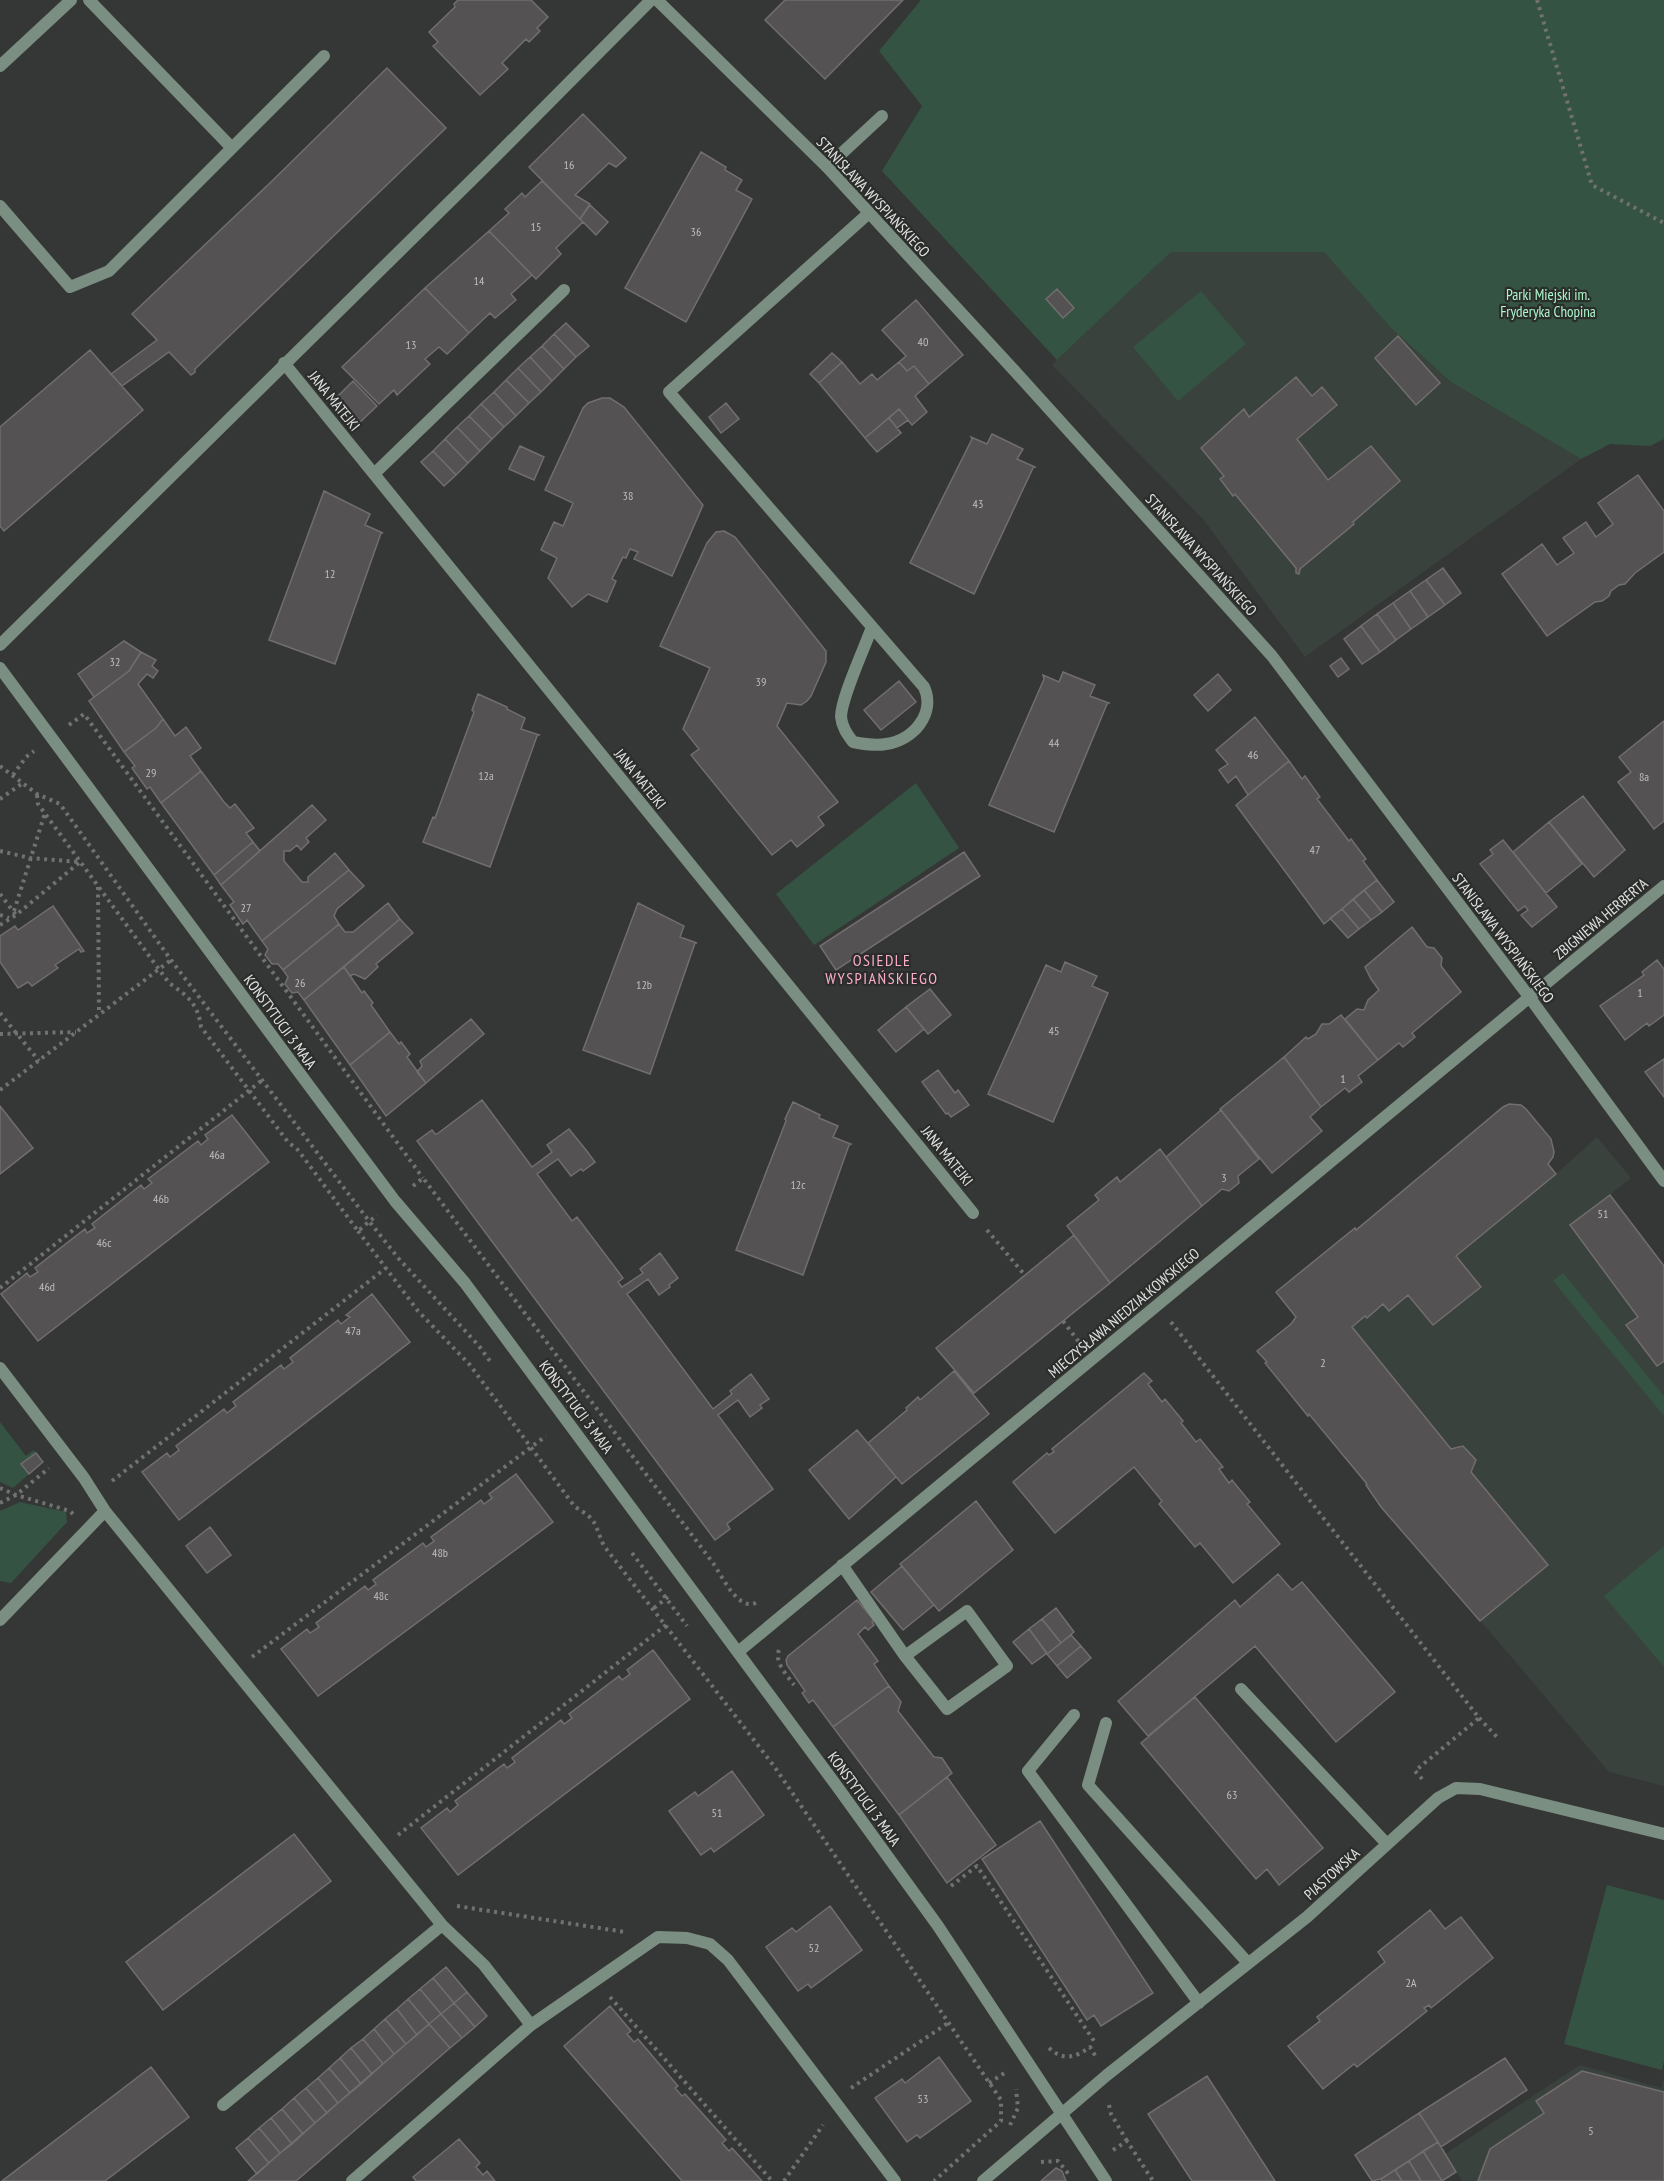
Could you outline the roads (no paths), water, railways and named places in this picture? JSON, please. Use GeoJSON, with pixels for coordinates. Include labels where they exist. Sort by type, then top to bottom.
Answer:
{"type":"FeatureCollection","features":[{"type":"Feature","properties":{"kind":"street"},"geometry":{"type":"LineString","coordinates":[[0,66],[71,0]]}},
{"type":"Feature","properties":{"kind":"street"},"geometry":{"type":"LineString","coordinates":[[89,0],[232,148]]}},
{"type":"Feature","properties":{"kind":"street"},"geometry":{"type":"LineString","coordinates":[[0,645],[651,0]]}},
{"type":"Feature","properties":{"kind":"street","name":"STANISŁAWA WYSPIAŃSKIEGO"},"geometry":{"type":"LineString","coordinates":[[657,0],[827,167],[1272,656],[1530,998],[1664,1181]]}},
{"type":"Feature","properties":{"kind":"street"},"geometry":{"type":"LineString","coordinates":[[0,206],[70,287],[109,271],[324,56]]}},
{"type":"Feature","properties":{"kind":"street"},"geometry":{"type":"LineString","coordinates":[[827,167],[882,116]]}},
{"type":"Feature","properties":{"kind":"street"},"geometry":{"type":"LineString","coordinates":[[869,213],[669,392],[924,687],[929,698],[922,721],[913,732],[898,741],[885,745],[853,742],[844,730],[841,716],[844,701],[872,627]]}},
{"type":"Feature","properties":{"kind":"street"},"geometry":{"type":"LineString","coordinates":[[374,474],[564,290]]}},
{"type":"Feature","properties":{"kind":"street","name":"JANA MATEJKI"},"geometry":{"type":"LineString","coordinates":[[284,363],[974,1213]]}},
{"type":"Feature","properties":{"kind":"street","name":"KONSTYTUCJI 3 MAJA"},"geometry":{"type":"LineString","coordinates":[[0,668],[307,1083],[396,1201],[465,1283],[738,1652],[938,1926],[1106,2181]]}},
{"type":"Feature","properties":{"kind":"street","name":"ZBIGNIEWA HERBERTA"},"geometry":{"type":"LineString","coordinates":[[1530,998],[1664,886]]}},
{"type":"Feature","properties":{"kind":"street","name":"MIECZYSŁAWA NIEDZIAŁKOWSKIEGO"},"geometry":{"type":"LineString","coordinates":[[738,1652],[1530,998]]}},
{"type":"Feature","properties":{"kind":"street"},"geometry":{"type":"LineString","coordinates":[[0,1368],[96,1494],[105,1511],[422,1901],[442,1925],[484,1965],[531,2025]]}},
{"type":"Feature","properties":{"kind":"street"},"geometry":{"type":"LineString","coordinates":[[0,1620],[105,1511]]}},
{"type":"Feature","properties":{"kind":"street"},"geometry":{"type":"LineString","coordinates":[[842,1565],[905,1656],[947,1709],[1006,1666],[967,1611],[905,1656]]}},
{"type":"Feature","properties":{"kind":"street"},"geometry":{"type":"LineString","coordinates":[[1241,1689],[1388,1844]]}},
{"type":"Feature","properties":{"kind":"street"},"geometry":{"type":"LineString","coordinates":[[1074,1715],[1028,1771],[1198,2003]]}},
{"type":"Feature","properties":{"kind":"street"},"geometry":{"type":"LineString","coordinates":[[1106,1723],[1088,1785],[1248,1963]]}},
{"type":"Feature","properties":{"kind":"street","name":"PIASTOWSKA"},"geometry":{"type":"LineString","coordinates":[[983,2181],[1060,2114],[1307,1917],[1438,1798],[1456,1788],[1480,1789],[1664,1834]]}},
{"type":"Feature","properties":{"kind":"street"},"geometry":{"type":"LineString","coordinates":[[223,2105],[442,1925]]}},
{"type":"Feature","properties":{"kind":"street"},"geometry":{"type":"LineString","coordinates":[[352,2181],[531,2025],[658,1937],[687,1938],[710,1944],[722,1955],[895,2181]]}},
{"type":"Feature","properties":{"kind":"district","name":"OSIEDLE WYSPIAŃSKIEGO"},"geometry":{"type":"Point","coordinates":[882,969]}},
{"type":"Feature","properties":{"kind":"park label","name":"Parki Miejski im. Fryderyka Chopina"},"geometry":{"type":"Point","coordinates":[1548,304]}}]}
